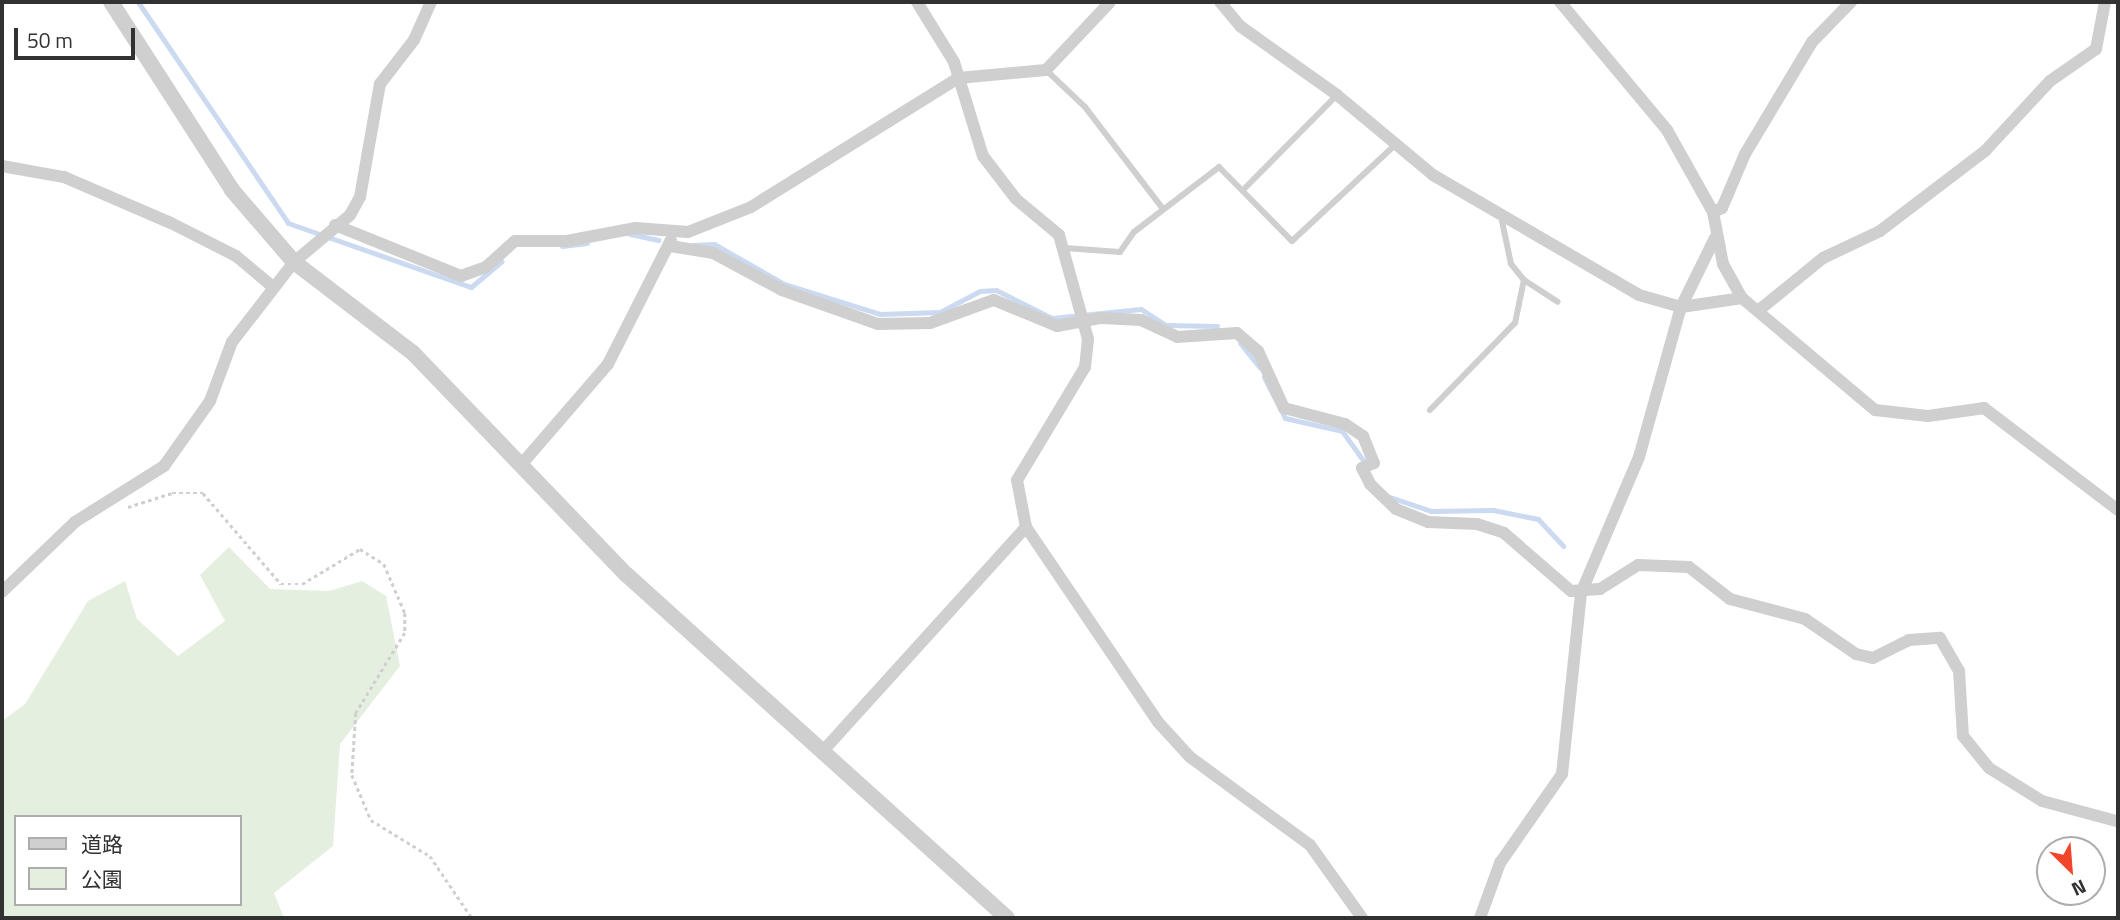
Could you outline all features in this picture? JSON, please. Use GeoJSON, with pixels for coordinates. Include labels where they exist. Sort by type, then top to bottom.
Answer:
{"type":"FeatureCollection","features":[{"type":"Feature","properties":{"kind":"street"},"geometry":{"type":"LineString","coordinates":[[111,2],[232,190],[294,262],[413,353],[627,575],[1007,918]]}},
{"type":"Feature","properties":{"kind":"street"},"geometry":{"type":"LineString","coordinates":[[2,592],[75,522],[164,466],[210,401],[232,342],[294,262],[360,197],[380,84],[414,40],[431,2]]}},
{"type":"Feature","properties":{"kind":"street"},"geometry":{"type":"LineString","coordinates":[[917,2],[944,39],[983,156],[1065,248],[1089,351],[1085,367],[1017,480],[1026,527],[1158,722],[1189,757],[1310,845],[1362,918]]}},
{"type":"Feature","properties":{"kind":"street"},"geometry":{"type":"LineString","coordinates":[[520,466],[608,364],[671,239],[751,206],[958,78],[1046,70],[1110,2]]}},
{"type":"Feature","properties":{"kind":"street"},"geometry":{"type":"LineString","coordinates":[[1220,2],[1259,42],[1338,95],[1394,146],[1500,215],[1639,295],[1681,307],[1742,298]]}},
{"type":"Feature","properties":{"kind":"street"},"geometry":{"type":"LineString","coordinates":[[1560,2],[1644,95],[1713,212],[1715,238],[1730,283],[1742,298],[1875,410],[1927,416],[1984,408],[2118,510]]}},
{"type":"Feature","properties":{"kind":"street"},"geometry":{"type":"LineString","coordinates":[[1713,212],[1722,208],[1745,153],[1812,42],[1851,2]]}},
{"type":"Feature","properties":{"kind":"street"},"geometry":{"type":"LineString","coordinates":[[1758,311],[1823,258],[1880,231],[1984,151],[2050,81],[2096,49],[2105,2]]}},
{"type":"Feature","properties":{"kind":"street"},"geometry":{"type":"LineString","coordinates":[[2,166],[64,177],[171,223],[236,256],[273,287]]}},
{"type":"Feature","properties":{"kind":"street"},"geometry":{"type":"LineString","coordinates":[[326,231],[461,276],[486,267],[515,241],[567,241],[636,228],[713,253],[782,290],[878,324],[930,323],[994,300],[1043,324],[1080,317],[1141,320],[1167,335],[1243,335],[1269,369],[1284,408],[1355,430],[1368,465],[1370,484],[1396,509],[1428,522],[1489,526],[1521,544],[1554,581],[1581,593],[1611,584],[1638,565],[1689,567],[1730,598],[1805,619],[1856,654],[1873,658],[1909,640],[1940,638],[1959,671],[1963,736],[1989,768],[2042,801],[2116,821]]}},
{"type":"Feature","properties":{"kind":"street"},"geometry":{"type":"LineString","coordinates":[[1480,918],[1500,863],[1562,774],[1581,593],[1623,504],[1681,307],[1715,238]]}},
{"type":"Feature","properties":{"kind":"street"},"geometry":{"type":"LineString","coordinates":[[822,752],[1026,527]]}},
{"type":"Feature","properties":{"kind":"lane"},"geometry":{"type":"LineString","coordinates":[[1046,70],[1085,107],[1163,209]]}},
{"type":"Feature","properties":{"kind":"lane"},"geometry":{"type":"LineString","coordinates":[[1245,188],[1338,95]]}},
{"type":"Feature","properties":{"kind":"lane"},"geometry":{"type":"LineString","coordinates":[[1065,248],[1120,251],[1163,209],[1219,167],[1245,188],[1292,241],[1394,146]]}},
{"type":"Feature","properties":{"kind":"lane"},"geometry":{"type":"LineString","coordinates":[[1500,215],[1511,264],[1524,280],[1558,302]]}},
{"type":"Feature","properties":{"kind":"lane"},"geometry":{"type":"LineString","coordinates":[[1430,410],[1508,334],[1524,280]]}},
{"type":"Feature","properties":{"kind":"path"},"geometry":{"type":"LineString","coordinates":[[123,509],[172,493],[203,493],[281,584],[302,584],[360,549],[384,564],[405,613],[405,633],[356,713],[352,775],[371,820],[430,856],[472,918]]}},
{"type":"Feature","properties":{"kind":"green space"},"geometry":{"type":"Polygon","coordinates":[[[229,547],[270,589],[329,591],[362,581],[386,596],[400,666],[340,744],[333,846],[274,893],[284,918],[2,918],[2,721],[25,704],[88,601],[125,581],[137,619],[178,656],[225,621],[200,575],[229,547]]]}},
{"type":"Feature","properties":{"kind":"waterway"},"geometry":{"type":"LineString","coordinates":[[138,2],[288,223],[471,287],[502,261]]}},
{"type":"Feature","properties":{"kind":"waterway"},"geometry":{"type":"LineString","coordinates":[[630,234],[658,240]]}},
{"type":"Feature","properties":{"kind":"waterway"},"geometry":{"type":"LineString","coordinates":[[562,246],[587,243]]}},
{"type":"Feature","properties":{"kind":"waterway"},"geometry":{"type":"LineString","coordinates":[[693,245],[714,244],[784,284],[880,314],[940,312],[980,291],[996,290],[1052,318],[1141,309],[1166,325],[1217,326]]}},
{"type":"Feature","properties":{"kind":"waterway"},"geometry":{"type":"LineString","coordinates":[[1240,343],[1260,368]]}},
{"type":"Feature","properties":{"kind":"waterway"},"geometry":{"type":"LineString","coordinates":[[1264,377],[1285,418],[1342,431],[1368,467]]}},
{"type":"Feature","properties":{"kind":"waterway"},"geometry":{"type":"LineString","coordinates":[[1390,497],[1431,511],[1493,510],[1538,519],[1563,546]]}}]}
